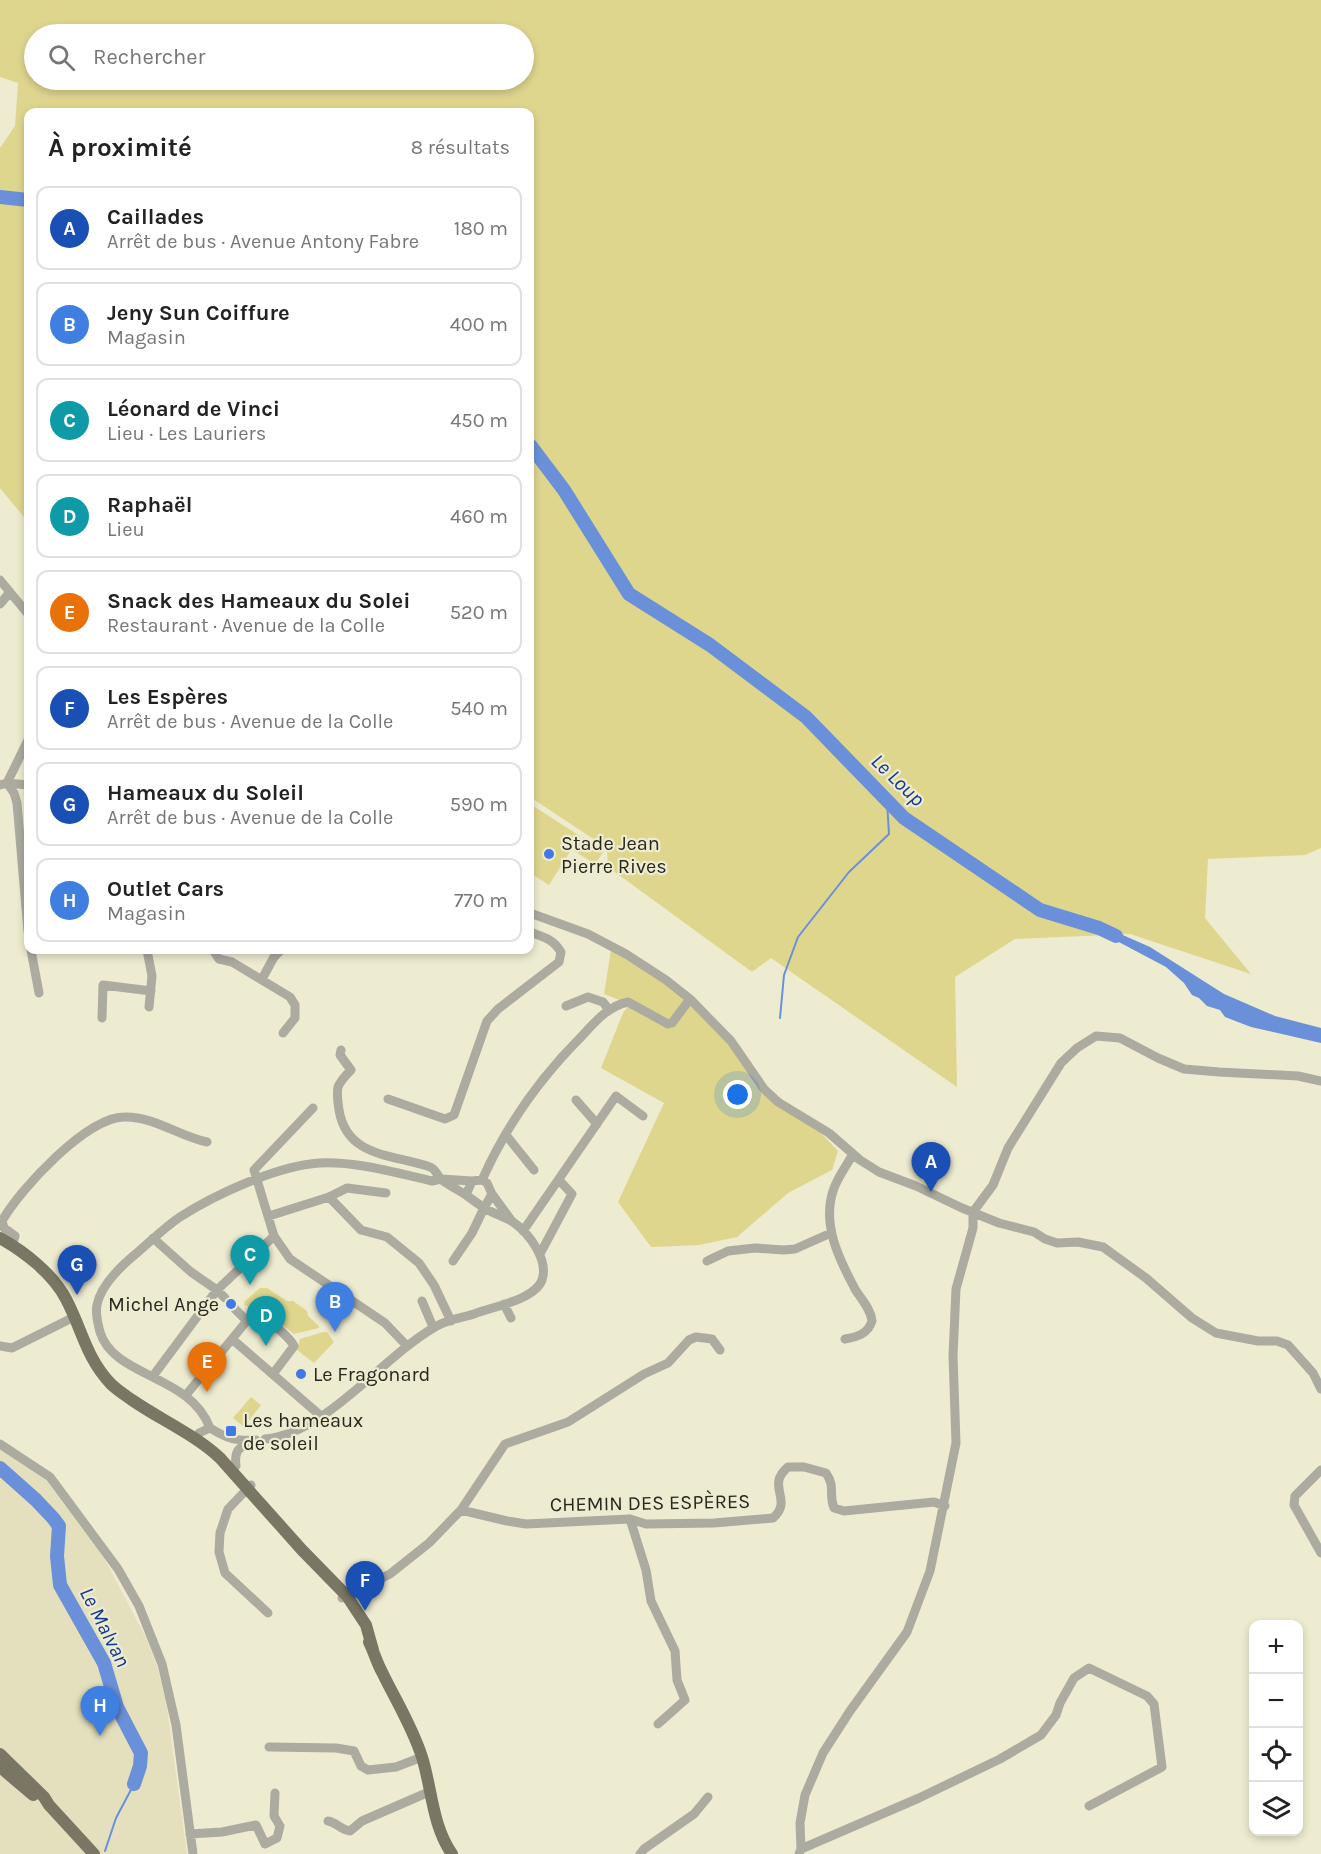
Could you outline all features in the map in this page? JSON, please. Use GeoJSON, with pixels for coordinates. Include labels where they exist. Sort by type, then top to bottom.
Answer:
{"type":"FeatureCollection","features":[{"type":"Feature","properties":{"kind":"main road"},"geometry":{"type":"LineString","coordinates":[[0,1238],[43,1271],[61,1290],[85,1346],[95,1364],[114,1388],[209,1448],[249,1487],[344,1597],[406,1714],[422,1757],[435,1818],[446,1846],[452,1854]]}},
{"type":"Feature","properties":{"kind":"main road"},"geometry":{"type":"LineString","coordinates":[[124,1394],[204,1430],[214,1444],[236,1466],[249,1487]]}},
{"type":"Feature","properties":{"kind":"main road"},"geometry":{"type":"LineString","coordinates":[[0,1754],[31,1782],[49,1806],[94,1854]]}},
{"type":"Feature","properties":{"kind":"main road"},"geometry":{"type":"LineString","coordinates":[[0,1767],[38,1800],[49,1806]]}},
{"type":"Feature","properties":{"kind":"street"},"geometry":{"type":"LineString","coordinates":[[0,580],[24,609]]}},
{"type":"Feature","properties":{"kind":"street"},"geometry":{"type":"LineString","coordinates":[[0,604],[10,592]]}},
{"type":"Feature","properties":{"kind":"street"},"geometry":{"type":"LineString","coordinates":[[4,784],[24,747]]}},
{"type":"Feature","properties":{"kind":"street"},"geometry":{"type":"LineString","coordinates":[[4,784],[24,786]]}},
{"type":"Feature","properties":{"kind":"street"},"geometry":{"type":"LineString","coordinates":[[4,784],[14,793],[17,803],[24,884]]}},
{"type":"Feature","properties":{"kind":"street"},"geometry":{"type":"LineString","coordinates":[[534,914],[588,934],[636,960],[690,999],[730,1041],[764,1089],[778,1102],[829,1133],[879,1172],[977,1206],[999,1223],[1034,1232],[1045,1239],[1057,1243],[1078,1242],[1103,1247],[1146,1278],[1192,1318],[1216,1333],[1258,1341],[1277,1341],[1288,1345],[1313,1373],[1321,1389]]}},
{"type":"Feature","properties":{"kind":"street"},"geometry":{"type":"LineString","coordinates":[[388,1099],[445,1119],[453,1115],[487,1021],[498,1009],[559,962],[561,952],[556,943],[534,933]]}},
{"type":"Feature","properties":{"kind":"street"},"geometry":{"type":"LineString","coordinates":[[32,954],[39,993]]}},
{"type":"Feature","properties":{"kind":"street"},"geometry":{"type":"LineString","coordinates":[[148,954],[152,976],[149,1007]]}},
{"type":"Feature","properties":{"kind":"street"},"geometry":{"type":"LineString","coordinates":[[216,954],[219,959],[232,962],[290,997],[295,1005],[295,1018],[282,1033]]}},
{"type":"Feature","properties":{"kind":"street"},"geometry":{"type":"LineString","coordinates":[[262,980],[277,954]]}},
{"type":"Feature","properties":{"kind":"street"},"geometry":{"type":"LineString","coordinates":[[102,1017],[103,985],[151,991]]}},
{"type":"Feature","properties":{"kind":"street"},"geometry":{"type":"LineString","coordinates":[[566,1006],[588,997],[603,1002],[609,1010]]}},
{"type":"Feature","properties":{"kind":"street"},"geometry":{"type":"LineString","coordinates":[[466,1194],[553,1065],[599,1018],[616,1004],[628,1002],[668,1024],[672,1023],[690,999]]}},
{"type":"Feature","properties":{"kind":"street"},"geometry":{"type":"LineString","coordinates":[[1089,1806],[1162,1767],[1154,1704],[1147,1696],[1089,1668],[1074,1678],[1056,1715],[1041,1735],[1000,1759],[800,1852],[800,1822],[805,1795],[823,1753],[907,1632],[930,1571],[956,1443],[953,1356],[956,1289],[977,1206],[993,1185],[1008,1148],[1061,1063],[1077,1048],[1096,1036],[1120,1038],[1185,1069],[1298,1076],[1321,1081]]}},
{"type":"Feature","properties":{"kind":"street"},"geometry":{"type":"LineString","coordinates":[[265,1439],[290,1433],[322,1417],[433,1327],[518,1299],[531,1292],[542,1282],[543,1269],[540,1254],[524,1231],[513,1222],[484,1208],[441,1179],[433,1168],[369,1150],[352,1139],[342,1126],[336,1089],[351,1070],[340,1055],[341,1050]]}},
{"type":"Feature","properties":{"kind":"street"},"geometry":{"type":"LineString","coordinates":[[524,1231],[616,1096],[643,1116]]}},
{"type":"Feature","properties":{"kind":"street"},"geometry":{"type":"LineString","coordinates":[[576,1100],[597,1124]]}},
{"type":"Feature","properties":{"kind":"street"},"geometry":{"type":"LineString","coordinates":[[313,1108],[256,1166],[254,1173],[274,1236],[290,1259],[385,1323],[407,1346]]}},
{"type":"Feature","properties":{"kind":"street"},"geometry":{"type":"LineString","coordinates":[[12,1245],[15,1236],[4,1228],[2,1221],[6,1213],[55,1157],[108,1118],[125,1116],[142,1119],[207,1142]]}},
{"type":"Feature","properties":{"kind":"street"},"geometry":{"type":"LineString","coordinates":[[506,1135],[534,1170]]}},
{"type":"Feature","properties":{"kind":"street"},"geometry":{"type":"LineString","coordinates":[[845,1339],[857,1337],[866,1332],[872,1321],[870,1311],[844,1268],[831,1233],[828,1217],[833,1190],[853,1154]]}},
{"type":"Feature","properties":{"kind":"street"},"geometry":{"type":"LineString","coordinates":[[236,1466],[235,1456],[239,1448],[256,1440],[236,1441],[204,1430],[205,1415],[186,1395],[135,1368],[111,1350],[100,1334],[96,1306],[100,1294],[117,1272],[153,1239],[181,1216],[256,1179],[286,1169],[319,1163],[348,1164],[432,1181],[477,1180],[487,1183],[492,1194],[513,1222]]}},
{"type":"Feature","properties":{"kind":"street"},"geometry":{"type":"LineString","coordinates":[[540,1254],[572,1194],[559,1179]]}},
{"type":"Feature","properties":{"kind":"street"},"geometry":{"type":"LineString","coordinates":[[269,1216],[329,1197],[347,1188],[386,1193]]}},
{"type":"Feature","properties":{"kind":"street"},"geometry":{"type":"LineString","coordinates":[[453,1262],[472,1233],[492,1194]]}},
{"type":"Feature","properties":{"kind":"street"},"geometry":{"type":"LineString","coordinates":[[329,1197],[361,1230],[387,1237],[419,1263],[434,1285],[451,1321]]}},
{"type":"Feature","properties":{"kind":"street"},"geometry":{"type":"LineString","coordinates":[[707,1261],[728,1251],[755,1248],[795,1249],[831,1233]]}},
{"type":"Feature","properties":{"kind":"street"},"geometry":{"type":"LineString","coordinates":[[153,1376],[217,1290],[274,1236]]}},
{"type":"Feature","properties":{"kind":"street"},"geometry":{"type":"LineString","coordinates":[[153,1239],[225,1298]]}},
{"type":"Feature","properties":{"kind":"street"},"geometry":{"type":"LineString","coordinates":[[422,1301],[433,1327]]}},
{"type":"Feature","properties":{"kind":"street"},"geometry":{"type":"LineString","coordinates":[[504,1304],[511,1318]]}},
{"type":"Feature","properties":{"kind":"street"},"geometry":{"type":"LineString","coordinates":[[235,1309],[247,1321]]}},
{"type":"Feature","properties":{"kind":"street"},"geometry":{"type":"LineString","coordinates":[[186,1395],[254,1315],[261,1317],[293,1343],[294,1348],[273,1374]]}},
{"type":"Feature","properties":{"kind":"street"},"geometry":{"type":"LineString","coordinates":[[0,1346],[12,1348],[74,1317]]}},
{"type":"Feature","properties":{"kind":"street"},"geometry":{"type":"LineString","coordinates":[[344,1597],[390,1574],[411,1559],[461,1510],[505,1444],[568,1422],[644,1374],[668,1363],[689,1340],[696,1337],[712,1339],[720,1350]]}},
{"type":"Feature","properties":{"kind":"street"},"geometry":{"type":"LineString","coordinates":[[232,1339],[322,1417]]}},
{"type":"Feature","properties":{"kind":"street"},"geometry":{"type":"LineString","coordinates":[[0,1444],[50,1477],[118,1569],[139,1606],[162,1664],[176,1725],[193,1854]]}},
{"type":"Feature","properties":{"kind":"street","name":"CHEMIN DES ESPÈRES"},"geometry":{"type":"LineString","coordinates":[[461,1510],[526,1524],[630,1520],[646,1524],[714,1523],[773,1518],[780,1512],[783,1502],[777,1488],[782,1472],[788,1467],[804,1467],[826,1473],[832,1482],[831,1500],[834,1508],[844,1511],[934,1502],[945,1506]]}},
{"type":"Feature","properties":{"kind":"street"},"geometry":{"type":"LineString","coordinates":[[1321,1470],[1295,1496],[1294,1505],[1321,1553]]}},
{"type":"Feature","properties":{"kind":"street"},"geometry":{"type":"LineString","coordinates":[[249,1487],[228,1509],[220,1533],[219,1552],[225,1573],[268,1613]]}},
{"type":"Feature","properties":{"kind":"street"},"geometry":{"type":"LineString","coordinates":[[630,1520],[646,1570],[651,1601],[675,1651],[677,1680],[686,1700],[658,1724]]}},
{"type":"Feature","properties":{"kind":"street"},"geometry":{"type":"LineString","coordinates":[[268,1747],[336,1748],[354,1751],[361,1766],[368,1770],[396,1767],[422,1757]]}},
{"type":"Feature","properties":{"kind":"street"},"geometry":{"type":"LineString","coordinates":[[327,1821],[332,1821],[342,1830],[350,1832],[362,1821],[431,1791]]}},
{"type":"Feature","properties":{"kind":"street"},"geometry":{"type":"LineString","coordinates":[[265,1844],[277,1838],[279,1826],[274,1816],[274,1793]]}},
{"type":"Feature","properties":{"kind":"street"},"geometry":{"type":"LineString","coordinates":[[640,1854],[694,1814],[708,1797]]}},
{"type":"Feature","properties":{"kind":"street"},"geometry":{"type":"LineString","coordinates":[[190,1834],[222,1832],[256,1825],[265,1844],[263,1854]]}},
{"type":"Feature","properties":{"kind":"shaded area"},"geometry":{"type":"Polygon","coordinates":[[[0,0],[1321,0],[1321,848],[1305,855],[1208,859],[1205,918],[1251,974],[1130,934],[1015,939],[955,977],[957,1087],[771,958],[752,972],[608,867],[607,848],[534,800],[534,108],[24,108],[24,517],[0,488],[0,148],[15,126],[18,83],[0,77],[0,0]]]}},
{"type":"Feature","properties":{"kind":"shaded area","name":"Stade Jean Pierre Rives"},"geometry":{"type":"Polygon","coordinates":[[[534,807],[580,836],[549,885],[534,876],[534,807]]]}},
{"type":"Feature","properties":{"kind":"shaded area"},"geometry":{"type":"Polygon","coordinates":[[[583,837],[604,851],[595,864],[574,851],[583,837]]]}},
{"type":"Feature","properties":{"kind":"shaded area"},"geometry":{"type":"Polygon","coordinates":[[[611,950],[629,958],[679,992],[740,1046],[779,1107],[821,1133],[838,1151],[832,1170],[788,1193],[737,1237],[699,1245],[651,1247],[618,1202],[664,1103],[601,1068],[623,1013],[630,1004],[604,994],[611,950]]]}},
{"type":"Feature","properties":{"kind":"shaded area"},"geometry":{"type":"Polygon","coordinates":[[[260,1288],[267,1288],[287,1301],[293,1301],[307,1311],[308,1316],[319,1328],[294,1334],[265,1311],[244,1305],[245,1301],[260,1288]]]}},
{"type":"Feature","properties":{"kind":"shaded area"},"geometry":{"type":"Polygon","coordinates":[[[327,1332],[334,1342],[314,1363],[297,1350],[300,1339],[327,1332]]]}},
{"type":"Feature","properties":{"kind":"shaded area"},"geometry":{"type":"Polygon","coordinates":[[[251,1397],[261,1405],[244,1427],[233,1418],[251,1397]]]}},
{"type":"Feature","properties":{"kind":"shaded area"},"geometry":{"type":"Polygon","coordinates":[[[0,1440],[46,1480],[103,1556],[147,1640],[166,1701],[187,1854],[0,1854],[0,1440]]]}},
{"type":"Feature","properties":{"kind":"water"},"geometry":{"type":"Polygon","coordinates":[[[1100,925],[1150,947],[1224,994],[1275,1016],[1321,1028],[1321,1043],[1251,1027],[1225,1017],[1220,1010],[1207,1006],[1192,995],[1184,983],[1166,967],[1098,931],[1100,925]]]}},
{"type":"Feature","properties":{"kind":"waterway","name":"Le Loup"},"geometry":{"type":"LineString","coordinates":[[0,197],[24,200]]}},
{"type":"Feature","properties":{"kind":"waterway","name":"Le Loup"},"geometry":{"type":"LineString","coordinates":[[534,450],[564,490],[629,594],[710,645],[806,717],[904,818],[1040,910],[1099,928],[1116,936]]}},
{"type":"Feature","properties":{"kind":"waterway"},"geometry":{"type":"LineString","coordinates":[[780,1018],[784,975],[798,937],[849,872],[889,834],[887,801]]}},
{"type":"Feature","properties":{"kind":"waterway","name":"Le Malvan"},"geometry":{"type":"LineString","coordinates":[[0,1468],[36,1500],[59,1526],[57,1556],[60,1585],[104,1663],[117,1707],[141,1753],[140,1766],[134,1784]]}},
{"type":"Feature","properties":{"kind":"waterway","name":"Le Malvan"},"geometry":{"type":"LineString","coordinates":[[105,1851],[116,1818],[134,1784]]}},
{"type":"Feature","properties":{"kind":"place","name":"Stade Jean Pierre Rives"},"geometry":{"type":"Point","coordinates":[549,854]}},
{"type":"Feature","properties":{"kind":"place","name":"Caillades"},"geometry":{"type":"Point","coordinates":[931,1192]}},
{"type":"Feature","properties":{"kind":"place","name":"Léonard de Vinci"},"geometry":{"type":"Point","coordinates":[250,1285]}},
{"type":"Feature","properties":{"kind":"place","name":"Hameaux du Soleil"},"geometry":{"type":"Point","coordinates":[77,1295]}},
{"type":"Feature","properties":{"kind":"place","name":"Michel Ange"},"geometry":{"type":"Point","coordinates":[231,1304]}},
{"type":"Feature","properties":{"kind":"place","name":"Jeny Sun Coiffure"},"geometry":{"type":"Point","coordinates":[335,1332]}},
{"type":"Feature","properties":{"kind":"place","name":"Raphaël"},"geometry":{"type":"Point","coordinates":[266,1346]}},
{"type":"Feature","properties":{"kind":"place","name":"Le Fragonard"},"geometry":{"type":"Point","coordinates":[301,1374]}},
{"type":"Feature","properties":{"kind":"place","name":"Snack des Hameaux du Solei"},"geometry":{"type":"Point","coordinates":[207,1392]}},
{"type":"Feature","properties":{"kind":"place","name":"Les hameaux de soleil"},"geometry":{"type":"Point","coordinates":[231,1431]}},
{"type":"Feature","properties":{"kind":"place","name":"Les Espères"},"geometry":{"type":"Point","coordinates":[365,1611]}},
{"type":"Feature","properties":{"kind":"place","name":"Outlet Cars"},"geometry":{"type":"Point","coordinates":[100,1736]}}]}
